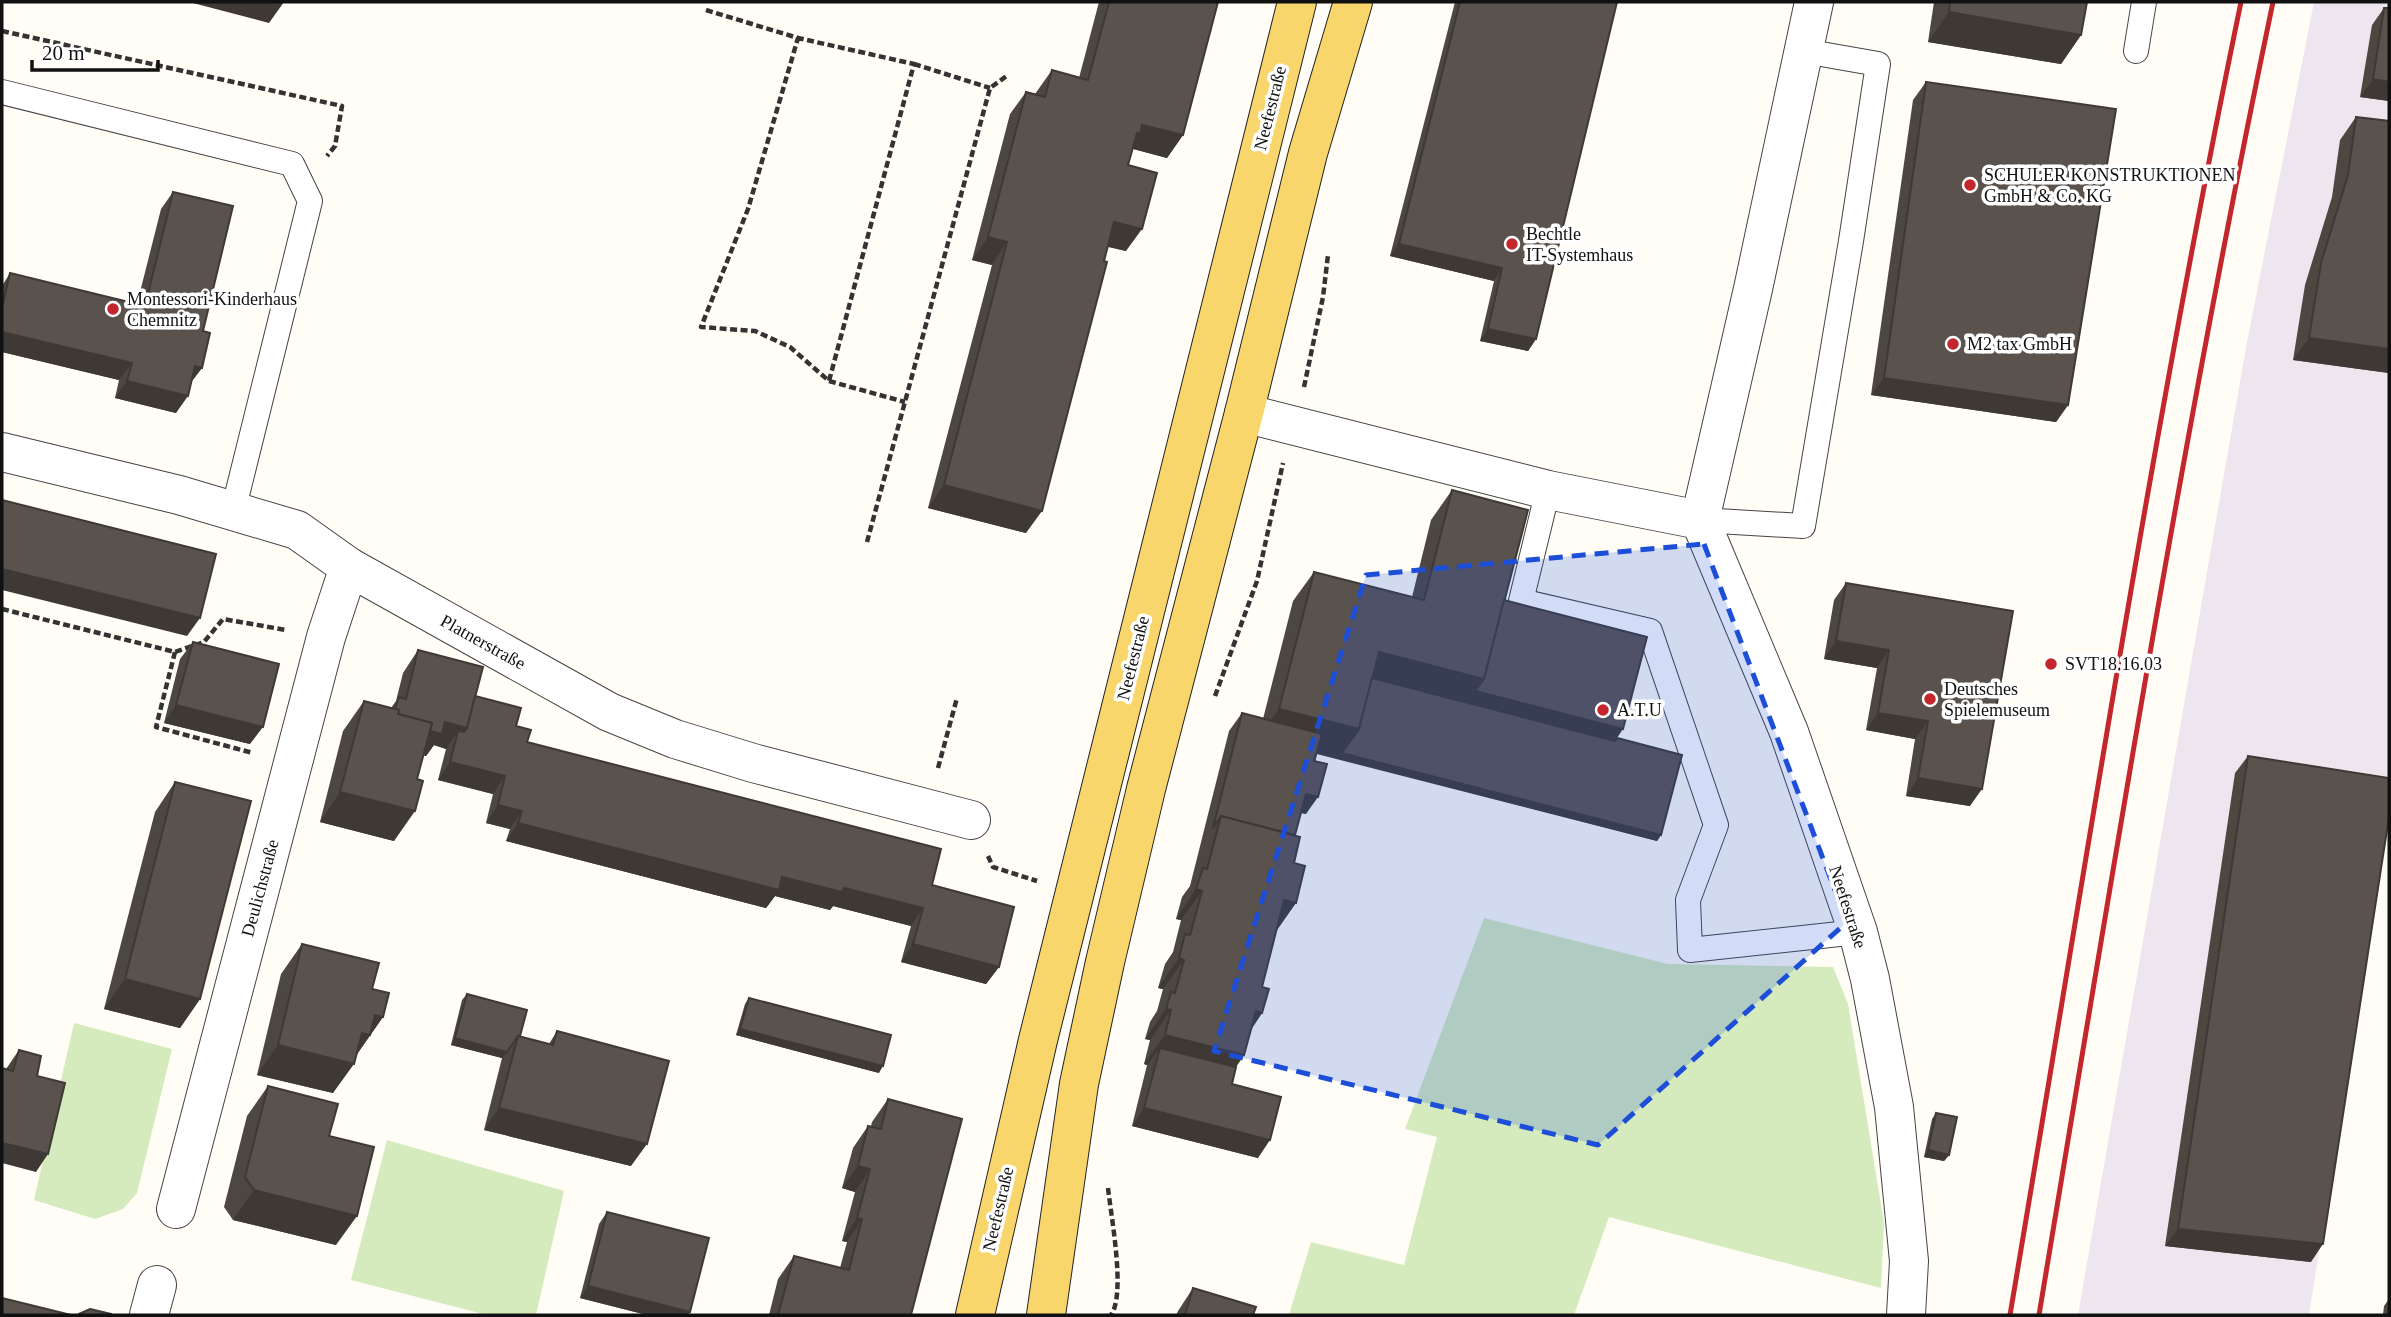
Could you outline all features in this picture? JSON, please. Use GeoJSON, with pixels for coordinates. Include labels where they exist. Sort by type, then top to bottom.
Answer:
{"type":"FeatureCollection","features":[{"type":"Feature","properties":{"kind":"main road","name":"Neefestraße"},"geometry":{"type":"LineString","coordinates":[[975,1315],[1038,1040],[1297,2]]}},
{"type":"Feature","properties":{"kind":"main road"},"geometry":{"type":"LineString","coordinates":[[1046,1315],[1079,1084],[1105,962],[1146,789],[1244,413],[1308,153],[1353,2]]}},
{"type":"Feature","properties":{"kind":"street"},"geometry":{"type":"LineString","coordinates":[[1244,413],[1548,490],[1700,520],[1753,289],[1814,2]]}},
{"type":"Feature","properties":{"kind":"street","name":"Platnerstraße"},"geometry":{"type":"LineString","coordinates":[[2,452],[179,495],[297,530],[349,567],[609,712],[675,739],[740,759],[971,820]]}},
{"type":"Feature","properties":{"kind":"street","name":"Neefestraße"},"geometry":{"type":"LineString","coordinates":[[1700,520],[1789,732],[1858,932],[1870,979],[1894,1107],[1909,1261],[1906,1315]]}},
{"type":"Feature","properties":{"kind":"street","name":"Deulichstraße"},"geometry":{"type":"LineString","coordinates":[[176,1209],[326,637],[349,567]]}},
{"type":"Feature","properties":{"kind":"lane"},"geometry":{"type":"LineString","coordinates":[[2136,51],[2144,2]]}},
{"type":"Feature","properties":{"kind":"lane"},"geometry":{"type":"LineString","coordinates":[[1700,520],[1803,526],[1878,64],[1804,51]]}},
{"type":"Feature","properties":{"kind":"lane"},"geometry":{"type":"LineString","coordinates":[[2,92],[292,164],[310,201],[233,511]]}},
{"type":"Feature","properties":{"kind":"lane"},"geometry":{"type":"LineString","coordinates":[[1548,490],[1521,601],[1650,631],[1716,825],[1688,900],[1690,950],[1858,932]]}},
{"type":"Feature","properties":{"kind":"path"},"geometry":{"type":"LineString","coordinates":[[706,10],[798,38],[914,64],[990,88]]}},
{"type":"Feature","properties":{"kind":"path"},"geometry":{"type":"LineString","coordinates":[[2,31],[342,106],[335,146],[302,185]]}},
{"type":"Feature","properties":{"kind":"path"},"geometry":{"type":"LineString","coordinates":[[798,38],[748,209],[701,327],[755,331],[790,347],[829,381],[905,402]]}},
{"type":"Feature","properties":{"kind":"path"},"geometry":{"type":"LineString","coordinates":[[829,381],[914,64]]}},
{"type":"Feature","properties":{"kind":"path"},"geometry":{"type":"LineString","coordinates":[[867,542],[990,88],[1008,75]]}},
{"type":"Feature","properties":{"kind":"path"},"geometry":{"type":"LineString","coordinates":[[1215,698],[1257,581],[1292,425],[1302,398],[1329,247]]}},
{"type":"Feature","properties":{"kind":"path"},"geometry":{"type":"LineString","coordinates":[[2,609],[175,652],[204,642],[223,619],[326,637]]}},
{"type":"Feature","properties":{"kind":"path"},"geometry":{"type":"LineString","coordinates":[[175,652],[156,727],[293,763]]}},
{"type":"Feature","properties":{"kind":"path"},"geometry":{"type":"LineString","coordinates":[[928,808],[957,698]]}},
{"type":"Feature","properties":{"kind":"path"},"geometry":{"type":"LineString","coordinates":[[971,820],[993,867],[1048,884]]}},
{"type":"Feature","properties":{"kind":"path"},"geometry":{"type":"LineString","coordinates":[[1107,1185],[1118,1280],[1114,1311],[1111,1315]]}},
{"type":"Feature","properties":{"kind":"highlighted area"},"geometry":{"type":"Polygon","coordinates":[[[1704,544],[1847,922],[1598,1145],[1214,1051],[1366,575],[1704,544]]]}},
{"type":"Feature","properties":{"kind":"shaded area"},"geometry":{"type":"Polygon","coordinates":[[[2314,2],[2389,2],[2389,809],[2309,1315],[2078,1315],[2247,342],[2314,2]]]}},
{"type":"Feature","properties":{"kind":"green space"},"geometry":{"type":"Polygon","coordinates":[[[1484,918],[1668,964],[1833,967],[1848,1004],[1884,1223],[1881,1288],[1609,1217],[1574,1315],[1289,1315],[1311,1242],[1404,1265],[1437,1137],[1405,1129],[1484,918]]]}},
{"type":"Feature","properties":{"kind":"green space"},"geometry":{"type":"Polygon","coordinates":[[[74,1023],[172,1049],[137,1193],[123,1209],[95,1219],[34,1200],[74,1023]]]}},
{"type":"Feature","properties":{"kind":"green space"},"geometry":{"type":"Polygon","coordinates":[[[387,1140],[564,1191],[536,1315],[487,1315],[351,1280],[387,1140]]]}},
{"type":"Feature","properties":{"kind":"building"},"geometry":{"type":"Polygon","coordinates":[[[1109,2],[1218,2],[1183,135],[1142,125],[1140,134],[1137,133],[1128,165],[1157,173],[1142,229],[1114,222],[1104,261],[1107,262],[1042,511],[944,485],[1007,242],[988,237],[1026,92],[1045,97],[1052,70],[1088,80],[1109,2]]]}},
{"type":"Feature","properties":{"kind":"building"},"geometry":{"type":"Polygon","coordinates":[[[1460,2],[1617,2],[1536,339],[1488,329],[1502,268],[1399,244],[1460,2]]]}},
{"type":"Feature","properties":{"kind":"building"},"geometry":{"type":"Polygon","coordinates":[[[1950,2],[2087,2],[2081,35],[1949,12],[1950,2]]]}},
{"type":"Feature","properties":{"kind":"building"},"geometry":{"type":"Polygon","coordinates":[[[2384,8],[2389,8],[2389,82],[2373,79],[2384,8]]]}},
{"type":"Feature","properties":{"kind":"building"},"geometry":{"type":"Polygon","coordinates":[[[1926,82],[2116,109],[2068,405],[1884,378],[1926,82]]]}},
{"type":"Feature","properties":{"kind":"building"},"geometry":{"type":"Polygon","coordinates":[[[2356,117],[2389,121],[2389,349],[2309,338],[2321,263],[2348,175],[2356,117]]]}},
{"type":"Feature","properties":{"kind":"building"},"geometry":{"type":"Polygon","coordinates":[[[173,192],[233,206],[203,331],[210,333],[202,368],[195,366],[188,396],[127,381],[132,363],[2,332],[2,308],[10,273],[145,306],[173,192]]]}},
{"type":"Feature","properties":{"kind":"building"},"geometry":{"type":"Polygon","coordinates":[[[1452,490],[1528,510],[1484,679],[1379,652],[1359,729],[1279,709],[1314,572],[1424,600],[1452,490]]]}},
{"type":"Feature","properties":{"kind":"building"},"geometry":{"type":"Polygon","coordinates":[[[2,500],[216,554],[200,618],[2,569],[2,500]]]}},
{"type":"Feature","properties":{"kind":"building","name":"Deutsches Spielemuseum"},"geometry":{"type":"Polygon","coordinates":[[[1846,583],[2013,611],[1982,789],[1918,778],[1928,721],[1878,713],[1889,650],[1836,641],[1846,583]]]}},
{"type":"Feature","properties":{"kind":"building"},"geometry":{"type":"Polygon","coordinates":[[[1504,600],[1647,637],[1623,729],[1475,691],[1484,679],[1504,600]]]}},
{"type":"Feature","properties":{"kind":"building"},"geometry":{"type":"Polygon","coordinates":[[[193,642],[279,664],[263,727],[176,705],[193,642]]]}},
{"type":"Feature","properties":{"kind":"building"},"geometry":{"type":"Polygon","coordinates":[[[418,650],[483,667],[467,728],[445,722],[442,734],[430,731],[432,723],[398,714],[399,710],[395,709],[399,697],[406,699],[418,650]]]}},
{"type":"Feature","properties":{"kind":"building"},"geometry":{"type":"Polygon","coordinates":[[[1372,678],[1615,741],[1617,738],[1682,755],[1661,835],[1342,753],[1359,729],[1372,678]]]}},
{"type":"Feature","properties":{"kind":"building"},"geometry":{"type":"Polygon","coordinates":[[[475,696],[521,708],[516,726],[531,730],[527,742],[941,849],[932,885],[1014,907],[999,967],[913,944],[923,908],[844,888],[842,892],[782,877],[779,890],[518,823],[522,811],[498,805],[505,776],[450,762],[458,731],[464,732],[467,728],[475,696]]]}},
{"type":"Feature","properties":{"kind":"building"},"geometry":{"type":"Polygon","coordinates":[[[364,701],[399,710],[398,714],[432,723],[417,779],[423,781],[415,811],[340,792],[364,701]]]}},
{"type":"Feature","properties":{"kind":"building"},"geometry":{"type":"Polygon","coordinates":[[[1242,713],[1322,734],[1314,761],[1327,764],[1318,797],[1306,794],[1295,835],[1221,816],[1213,828],[1242,713]]]}},
{"type":"Feature","properties":{"kind":"building"},"geometry":{"type":"Polygon","coordinates":[[[2248,756],[2389,778],[2389,817],[2323,1244],[2178,1229],[2248,756]]]}},
{"type":"Feature","properties":{"kind":"building"},"geometry":{"type":"Polygon","coordinates":[[[175,782],[251,801],[200,999],[125,979],[175,782]]]}},
{"type":"Feature","properties":{"kind":"building"},"geometry":{"type":"Polygon","coordinates":[[[1221,816],[1300,837],[1294,863],[1305,866],[1296,903],[1284,900],[1262,987],[1269,989],[1262,1013],[1256,1011],[1244,1055],[1165,1035],[1171,1010],[1166,1009],[1171,992],[1175,993],[1184,960],[1179,958],[1185,934],[1190,935],[1202,891],[1196,889],[1203,868],[1207,869],[1221,816]]]}},
{"type":"Feature","properties":{"kind":"building"},"geometry":{"type":"Polygon","coordinates":[[[302,944],[379,963],[372,989],[389,993],[383,1017],[375,1015],[370,1035],[362,1033],[354,1064],[278,1045],[302,944]]]}},
{"type":"Feature","properties":{"kind":"building"},"geometry":{"type":"Polygon","coordinates":[[[467,994],[527,1010],[520,1036],[507,1052],[455,1038],[467,994]]]}},
{"type":"Feature","properties":{"kind":"building"},"geometry":{"type":"Polygon","coordinates":[[[749,998],[891,1035],[883,1066],[740,1029],[749,998]]]}},
{"type":"Feature","properties":{"kind":"building"},"geometry":{"type":"Polygon","coordinates":[[[557,1031],[669,1061],[647,1144],[499,1108],[518,1036],[553,1045],[557,1031]]]}},
{"type":"Feature","properties":{"kind":"building"},"geometry":{"type":"Polygon","coordinates":[[[1160,1048],[1236,1067],[1232,1084],[1281,1097],[1270,1140],[1144,1108],[1160,1048]]]}},
{"type":"Feature","properties":{"kind":"building"},"geometry":{"type":"Polygon","coordinates":[[[19,1050],[41,1056],[37,1076],[65,1083],[48,1154],[2,1143],[2,1068],[13,1071],[19,1050]]]}},
{"type":"Feature","properties":{"kind":"building"},"geometry":{"type":"Polygon","coordinates":[[[268,1086],[338,1104],[329,1136],[374,1147],[357,1216],[254,1190],[245,1177],[268,1086]]]}},
{"type":"Feature","properties":{"kind":"building"},"geometry":{"type":"Polygon","coordinates":[[[888,1099],[962,1119],[911,1315],[778,1315],[794,1256],[849,1270],[862,1219],[857,1218],[870,1169],[858,1166],[868,1126],[881,1129],[888,1099]]]}},
{"type":"Feature","properties":{"kind":"building"},"geometry":{"type":"Polygon","coordinates":[[[1936,1113],[1957,1117],[1949,1155],[1928,1150],[1936,1113]]]}},
{"type":"Feature","properties":{"kind":"building"},"geometry":{"type":"Polygon","coordinates":[[[607,1212],[709,1238],[690,1312],[588,1286],[607,1212]]]}},
{"type":"Feature","properties":{"kind":"building"},"geometry":{"type":"Polygon","coordinates":[[[1193,1288],[1256,1307],[1253,1315],[1185,1315],[1193,1288]]]}},
{"type":"Feature","properties":{"kind":"building"},"geometry":{"type":"Polygon","coordinates":[[[2,1298],[71,1315],[2,1315],[2,1298]]]}},
{"type":"Feature","properties":{"kind":"building"},"geometry":{"type":"Polygon","coordinates":[[[90,1309],[111,1314],[112,1315],[79,1315],[90,1309]]]}},
{"type":"Feature","properties":{"kind":"railway"},"geometry":{"type":"LineString","coordinates":[[2010,1315],[2148,493],[2241,2]]}},
{"type":"Feature","properties":{"kind":"railway"},"geometry":{"type":"LineString","coordinates":[[2039,1315],[2178,493],[2273,2]]}},
{"type":"Feature","properties":{"kind":"place","name":"SCHULER KONSTRUKTIONEN GmbH & Co. KG"},"geometry":{"type":"Point","coordinates":[1970,185]}},
{"type":"Feature","properties":{"kind":"place","name":"Bechtle IT-Systemhaus"},"geometry":{"type":"Point","coordinates":[1512,244]}},
{"type":"Feature","properties":{"kind":"place","name":"Montessori-Kinderhaus Chemnitz"},"geometry":{"type":"Point","coordinates":[113,309]}},
{"type":"Feature","properties":{"kind":"place","name":"M2 tax GmbH"},"geometry":{"type":"Point","coordinates":[1953,344]}},
{"type":"Feature","properties":{"kind":"place","name":"SVT18.16.03"},"geometry":{"type":"Point","coordinates":[2051,664]}},
{"type":"Feature","properties":{"kind":"place","name":"Deutsches Spielemuseum"},"geometry":{"type":"Point","coordinates":[1930,699]}},
{"type":"Feature","properties":{"kind":"place","name":"A.T.U"},"geometry":{"type":"Point","coordinates":[1603,710]}}]}
